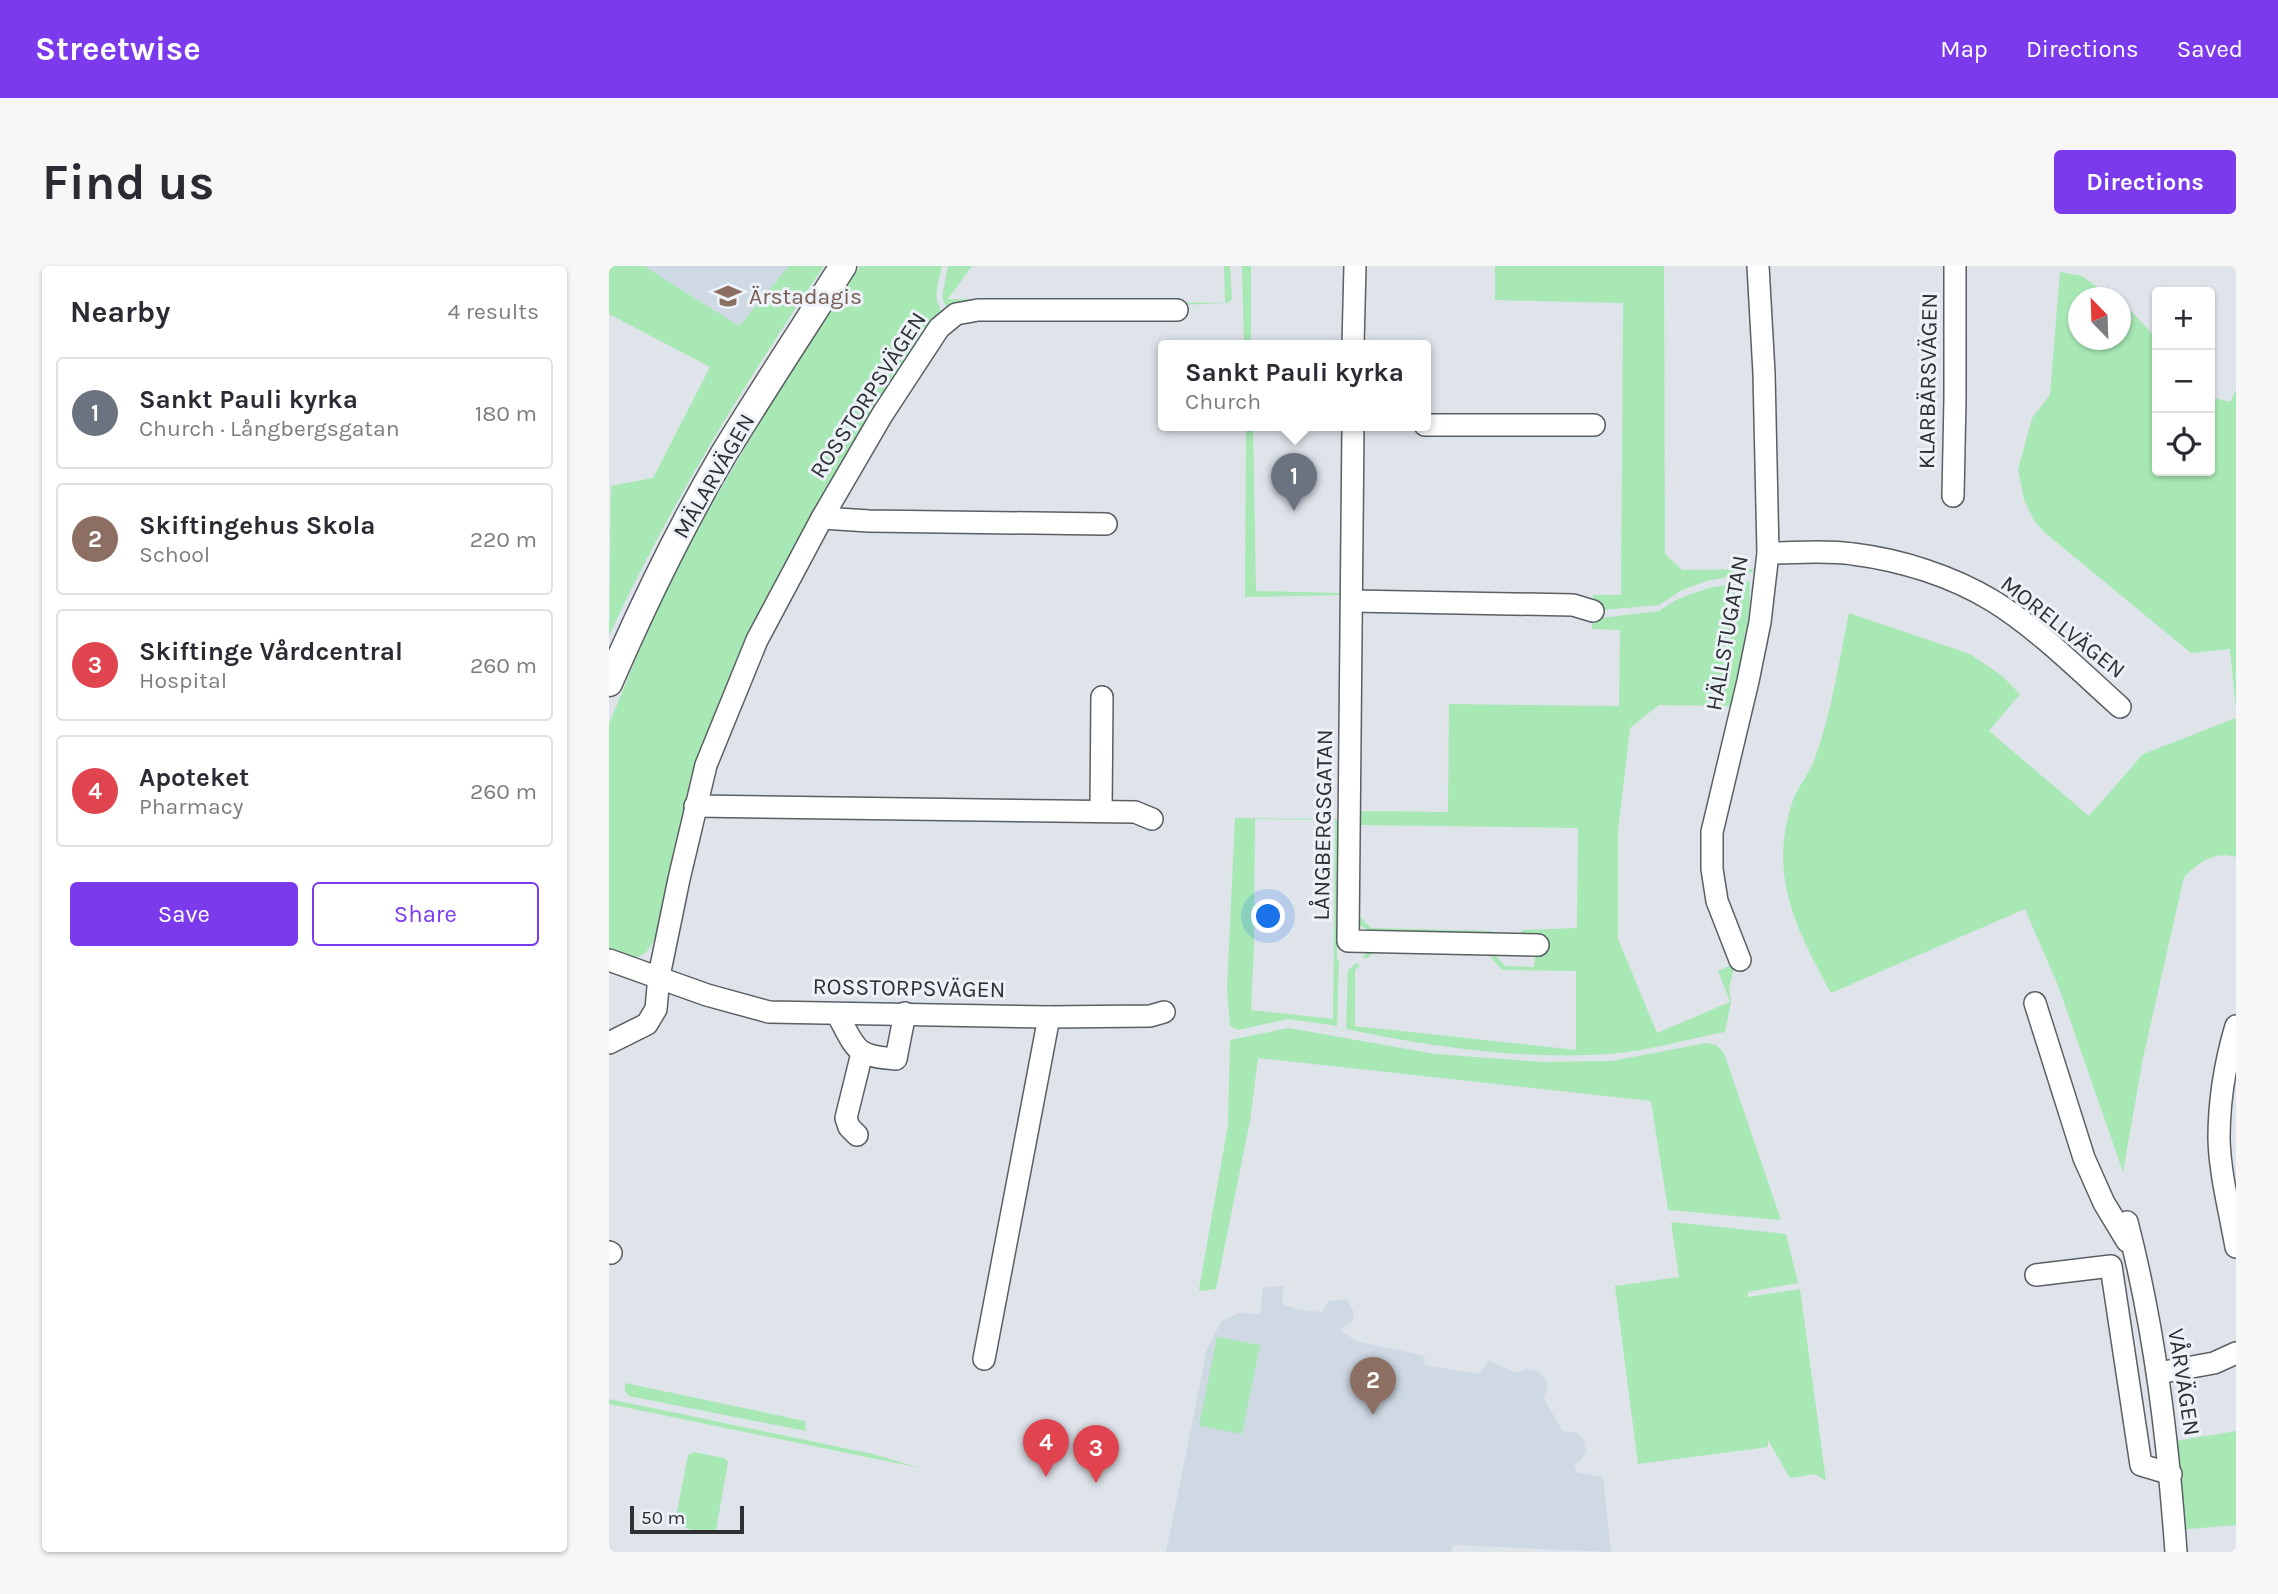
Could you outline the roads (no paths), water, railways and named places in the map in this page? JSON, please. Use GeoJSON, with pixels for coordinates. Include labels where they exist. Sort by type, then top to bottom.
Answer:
{"type":"FeatureCollection","features":[{"type":"Feature","properties":{"kind":"main road","name":"MÄLARVÄGEN"},"geometry":{"type":"LineString","coordinates":[[609,683],[641,609],[722,457],[841,270]]}},
{"type":"Feature","properties":{"kind":"street"},"geometry":{"type":"LineString","coordinates":[[1353,340],[1355,266]]}},
{"type":"Feature","properties":{"kind":"street","name":"HÄLLSTUGATAN"},"geometry":{"type":"LineString","coordinates":[[1740,960],[1717,901],[1712,869],[1712,832],[1748,681],[1768,553],[1764,373],[1758,266]]}},
{"type":"Feature","properties":{"kind":"street","name":"KLARBÄRSVÄGEN"},"geometry":{"type":"LineString","coordinates":[[1953,496],[1955,266]]}},
{"type":"Feature","properties":{"kind":"street","name":"ROSSTORPSVÄGEN"},"geometry":{"type":"LineString","coordinates":[[609,1042],[647,1024],[656,1009],[659,976],[706,765],[758,640],[822,518],[882,415],[939,328],[955,314],[978,310],[1177,310]]}},
{"type":"Feature","properties":{"kind":"street"},"geometry":{"type":"LineString","coordinates":[[1431,425],[1594,425]]}},
{"type":"Feature","properties":{"kind":"street","name":"LÅNGBERGSGATAN"},"geometry":{"type":"LineString","coordinates":[[1353,431],[1348,941],[1538,945]]}},
{"type":"Feature","properties":{"kind":"street"},"geometry":{"type":"LineString","coordinates":[[822,518],[1106,524]]}},
{"type":"Feature","properties":{"kind":"street","name":"MORELLVÄGEN"},"geometry":{"type":"LineString","coordinates":[[1768,553],[1852,554],[1901,563],[1949,579],[1994,602],[2029,628],[2120,707]]}},
{"type":"Feature","properties":{"kind":"street"},"geometry":{"type":"LineString","coordinates":[[1352,601],[1573,604],[1593,611]]}},
{"type":"Feature","properties":{"kind":"street"},"geometry":{"type":"LineString","coordinates":[[1101,811],[1102,697]]}},
{"type":"Feature","properties":{"kind":"street"},"geometry":{"type":"LineString","coordinates":[[695,806],[1101,811],[1135,812],[1152,819]]}},
{"type":"Feature","properties":{"kind":"street","name":"ROSSTORPSVÄGEN"},"geometry":{"type":"LineString","coordinates":[[609,960],[707,995],[769,1012],[1049,1017],[1150,1016],[1164,1012]]}},
{"type":"Feature","properties":{"kind":"street"},"geometry":{"type":"LineString","coordinates":[[2035,1003],[2084,1158],[2104,1203],[2135,1254]]}},
{"type":"Feature","properties":{"kind":"street"},"geometry":{"type":"LineString","coordinates":[[837,1014],[862,1053],[872,1057],[896,1059],[905,1013]]}},
{"type":"Feature","properties":{"kind":"street"},"geometry":{"type":"LineString","coordinates":[[984,1359],[1049,1017]]}},
{"type":"Feature","properties":{"kind":"street"},"geometry":{"type":"LineString","coordinates":[[2236,1026],[2221,1098],[2219,1141],[2236,1247]]}},
{"type":"Feature","properties":{"kind":"street"},"geometry":{"type":"LineString","coordinates":[[857,1135],[849,1127],[846,1118],[862,1053]]}},
{"type":"Feature","properties":{"kind":"street","name":"VÅRVÄGEN"},"geometry":{"type":"LineString","coordinates":[[2127,1222],[2158,1373],[2171,1474],[2176,1552]]}},
{"type":"Feature","properties":{"kind":"street"},"geometry":{"type":"LineString","coordinates":[[2036,1275],[2111,1266],[2141,1465],[2171,1474]]}},
{"type":"Feature","properties":{"kind":"street"},"geometry":{"type":"LineString","coordinates":[[2158,1373],[2214,1363],[2236,1353]]}},
{"type":"Feature","properties":{"kind":"place","name":"Ärstadagis"},"geometry":{"type":"Point","coordinates":[728,296]}},
{"type":"Feature","properties":{"kind":"place","name":"Sankt Pauli kyrka"},"geometry":{"type":"Point","coordinates":[1294,511]}},
{"type":"Feature","properties":{"kind":"place","name":"Skiftingehus Skola"},"geometry":{"type":"Point","coordinates":[1373,1415]}},
{"type":"Feature","properties":{"kind":"place","name":"Apoteket"},"geometry":{"type":"Point","coordinates":[1046,1477]}},
{"type":"Feature","properties":{"kind":"place","name":"Skiftinge Vårdcentral"},"geometry":{"type":"Point","coordinates":[1096,1483]}}]}
